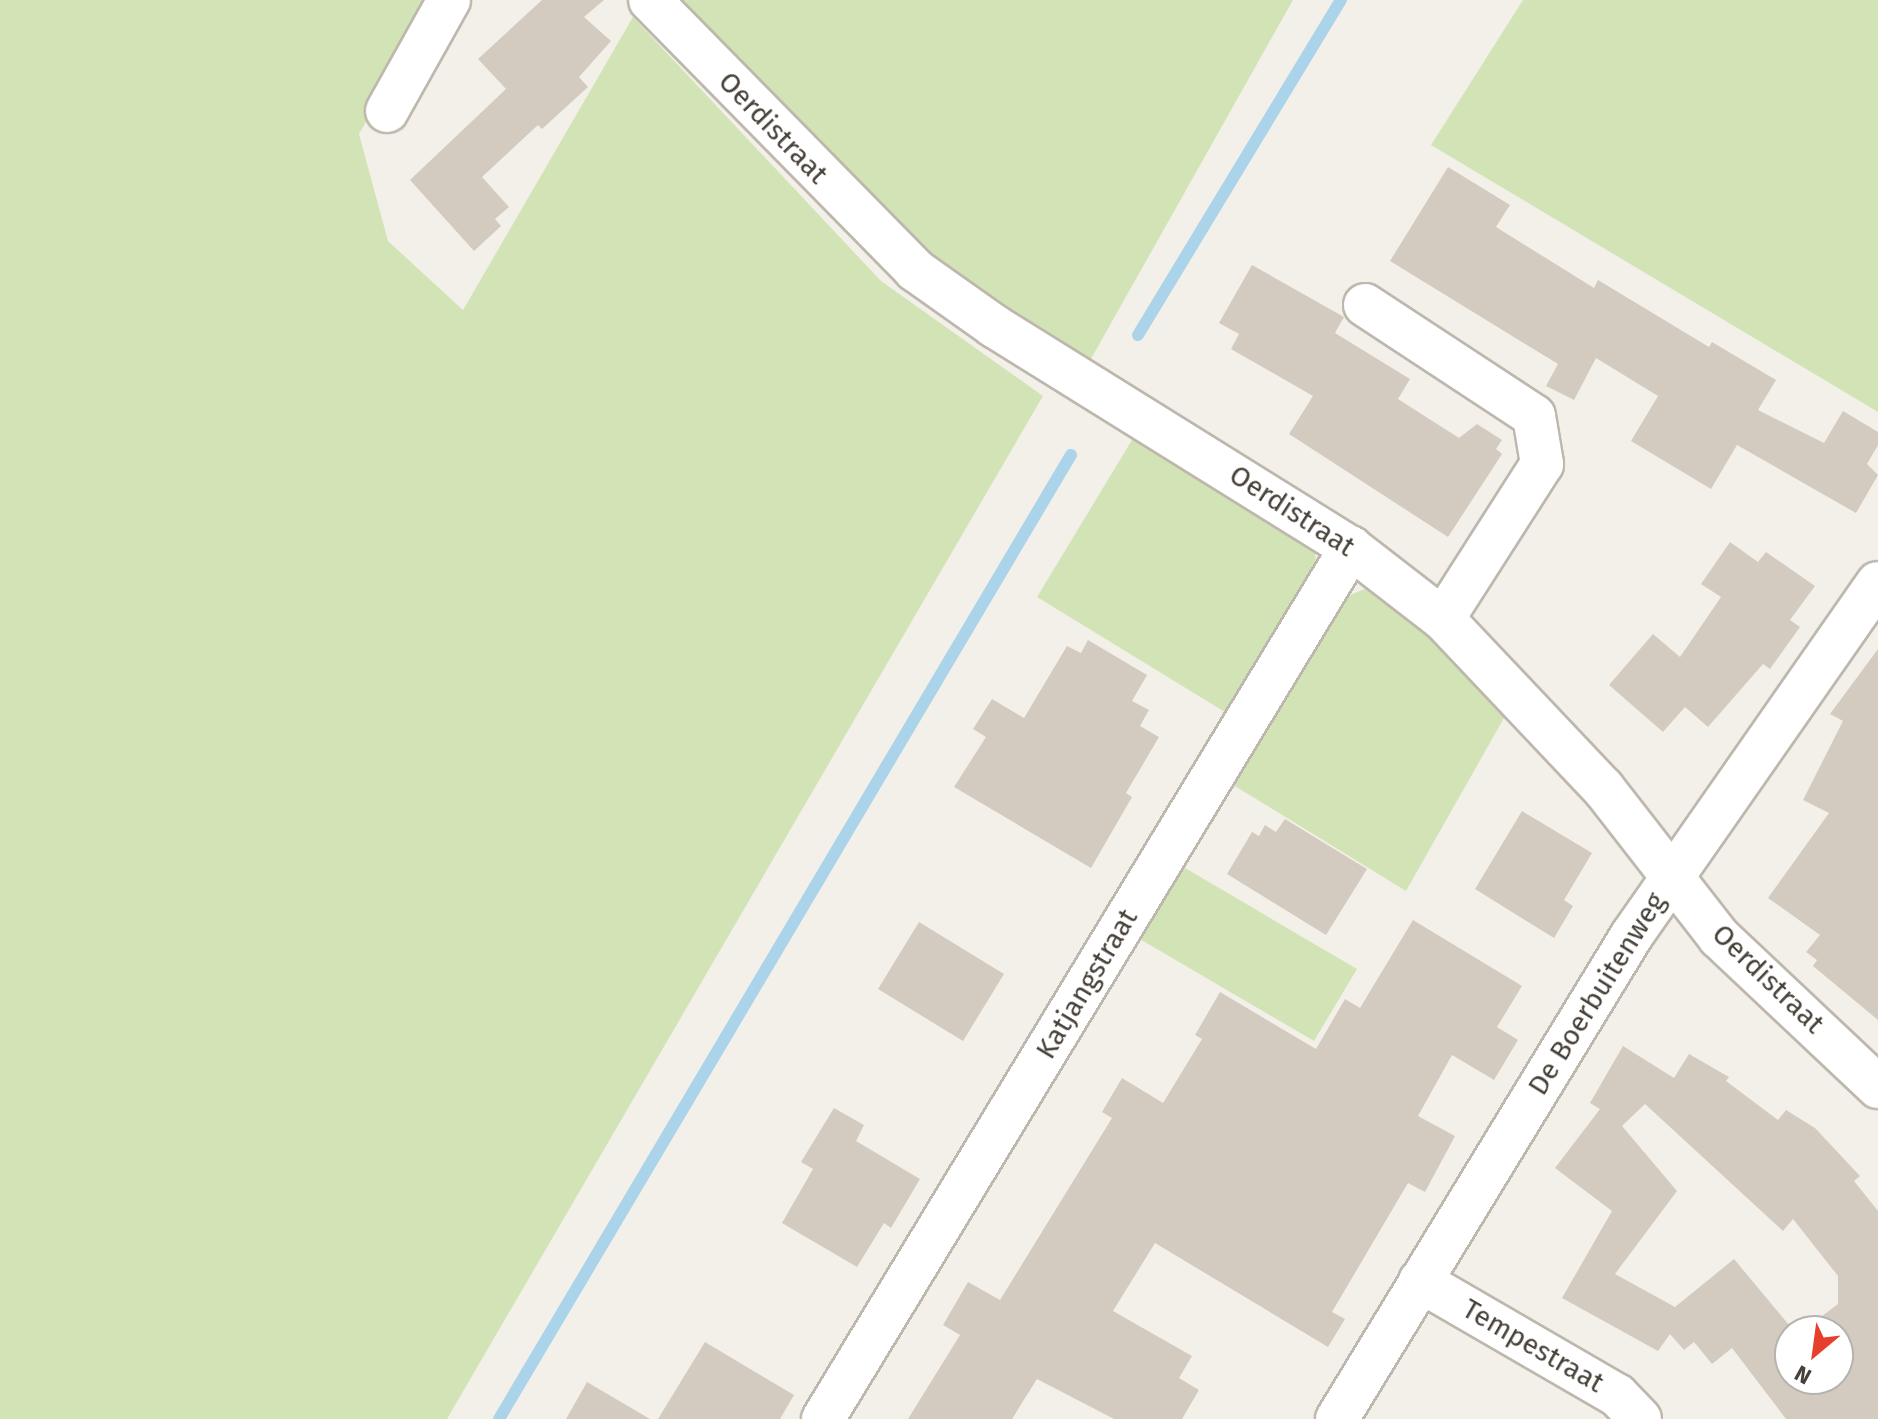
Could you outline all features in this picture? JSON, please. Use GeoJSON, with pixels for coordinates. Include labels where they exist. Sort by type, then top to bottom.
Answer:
{"type":"FeatureCollection","features":[{"type":"Feature","properties":{"kind":"street"},"geometry":{"type":"LineString","coordinates":[[387,111],[449,0]]}},
{"type":"Feature","properties":{"kind":"street","name":"Oerdistraat"},"geometry":{"type":"LineString","coordinates":[[650,0],[915,270],[994,326],[1351,548],[1443,619],[1603,788],[1673,874],[1719,937],[1878,1087]]}},
{"type":"Feature","properties":{"kind":"street"},"geometry":{"type":"LineString","coordinates":[[1365,305],[1534,416],[1542,464],[1443,619]]}},
{"type":"Feature","properties":{"kind":"street","name":"Katjangstraat"},"geometry":{"type":"LineString","coordinates":[[823,1419],[1351,548]]}},
{"type":"Feature","properties":{"kind":"street","name":"De Boerbuitenweg"},"geometry":{"type":"LineString","coordinates":[[1337,1419],[1673,874],[1878,583]]}},
{"type":"Feature","properties":{"kind":"street","name":"Tempestraat"},"geometry":{"type":"LineString","coordinates":[[1420,1281],[1617,1395],[1640,1419]]}},
{"type":"Feature","properties":{"kind":"green space"},"geometry":{"type":"Polygon","coordinates":[[[0,0],[436,0],[359,134],[388,241],[463,310],[633,17],[881,281],[1043,396],[447,1419],[0,1419],[0,0]]]}},
{"type":"Feature","properties":{"kind":"green space"},"geometry":{"type":"Polygon","coordinates":[[[671,0],[1293,0],[1087,366],[979,298],[879,214],[671,0]]]}},
{"type":"Feature","properties":{"kind":"green space"},"geometry":{"type":"Polygon","coordinates":[[[1523,0],[1878,0],[1878,412],[1431,145],[1523,0]]]}},
{"type":"Feature","properties":{"kind":"green space"},"geometry":{"type":"Polygon","coordinates":[[[1138,430],[1314,544],[1317,570],[1233,717],[1037,597],[1138,430]]]}},
{"type":"Feature","properties":{"kind":"green space"},"geometry":{"type":"Polygon","coordinates":[[[1374,585],[1394,593],[1508,711],[1406,891],[1230,783],[1341,599],[1374,585]]]}},
{"type":"Feature","properties":{"kind":"green space"},"geometry":{"type":"Polygon","coordinates":[[[1180,865],[1357,969],[1314,1041],[1138,938],[1180,865]]]}},
{"type":"Feature","properties":{"kind":"building"},"geometry":{"type":"Polygon","coordinates":[[[542,0],[604,0],[584,17],[611,41],[579,77],[588,87],[542,129],[538,125],[482,177],[509,207],[495,219],[501,226],[474,251],[410,180],[506,89],[478,59],[542,0]]]}},
{"type":"Feature","properties":{"kind":"building"},"geometry":{"type":"Polygon","coordinates":[[[1448,167],[1510,205],[1496,227],[1594,288],[1598,280],[1709,347],[1712,342],[1776,380],[1758,410],[1824,443],[1843,411],[1878,432],[1878,445],[1867,464],[1878,475],[1856,513],[1737,445],[1711,489],[1631,441],[1658,396],[1596,358],[1574,400],[1546,386],[1558,364],[1390,261],[1448,167]]]}},
{"type":"Feature","properties":{"kind":"building"},"geometry":{"type":"Polygon","coordinates":[[[1252,265],[1344,317],[1335,333],[1410,379],[1398,399],[1459,438],[1477,424],[1502,440],[1496,449],[1502,454],[1448,537],[1289,434],[1313,396],[1231,349],[1239,334],[1219,323],[1252,265]]]}},
{"type":"Feature","properties":{"kind":"building"},"geometry":{"type":"Polygon","coordinates":[[[1730,542],[1758,562],[1766,552],[1815,586],[1790,620],[1800,627],[1770,669],[1763,664],[1708,727],[1685,707],[1663,732],[1609,685],[1653,634],[1680,657],[1721,597],[1701,584],[1730,542]]]}},
{"type":"Feature","properties":{"kind":"building"},"geometry":{"type":"Polygon","coordinates":[[[1088,640],[1147,675],[1132,701],[1149,710],[1140,726],[1159,737],[1126,793],[1132,797],[1091,868],[954,787],[986,737],[973,729],[992,699],[1024,718],[1067,646],[1081,653],[1088,640]]]}},
{"type":"Feature","properties":{"kind":"building"},"geometry":{"type":"Polygon","coordinates":[[[1878,649],[1878,1020],[1813,966],[1817,960],[1806,952],[1820,935],[1768,898],[1829,813],[1803,800],[1843,721],[1830,714],[1878,649]]]}},
{"type":"Feature","properties":{"kind":"building"},"geometry":{"type":"Polygon","coordinates":[[[1522,811],[1592,853],[1564,900],[1573,906],[1554,938],[1475,889],[1522,811]]]}},
{"type":"Feature","properties":{"kind":"building"},"geometry":{"type":"Polygon","coordinates":[[[1285,819],[1367,869],[1326,935],[1227,874],[1252,832],[1259,836],[1265,825],[1276,832],[1285,819]]]}},
{"type":"Feature","properties":{"kind":"building"},"geometry":{"type":"Polygon","coordinates":[[[1413,920],[1522,986],[1497,1027],[1518,1040],[1494,1080],[1452,1055],[1418,1116],[1455,1136],[1425,1192],[1408,1183],[1332,1312],[1345,1319],[1328,1347],[1155,1243],[1113,1311],[1192,1356],[1179,1378],[1199,1390],[1182,1419],[1114,1419],[1037,1379],[1012,1419],[908,1419],[960,1335],[943,1325],[968,1282],[1000,1300],[1112,1118],[1102,1112],[1122,1078],[1163,1103],[1202,1039],[1195,1035],[1220,992],[1316,1049],[1345,999],[1360,1008],[1413,920]]]}},
{"type":"Feature","properties":{"kind":"building"},"geometry":{"type":"Polygon","coordinates":[[[919,922],[1004,974],[963,1041],[878,989],[919,922]]]}},
{"type":"Feature","properties":{"kind":"building"},"geometry":{"type":"Polygon","coordinates":[[[1623,1046],[1674,1078],[1689,1054],[1729,1077],[1726,1081],[1778,1120],[1786,1110],[1815,1128],[1860,1176],[1854,1181],[1878,1211],[1878,1419],[1786,1419],[1732,1348],[1712,1364],[1694,1342],[1684,1350],[1670,1334],[1658,1351],[1562,1298],[1612,1211],[1555,1168],[1600,1109],[1590,1103],[1623,1046]],[[1645,1104],[1622,1126],[1677,1191],[1615,1274],[1675,1307],[1734,1259],[1781,1315],[1774,1315],[1774,1395],[1854,1395],[1854,1315],[1823,1315],[1838,1304],[1838,1276],[1793,1219],[1783,1231],[1645,1104]]]}},
{"type":"Feature","properties":{"kind":"building"},"geometry":{"type":"Polygon","coordinates":[[[834,1108],[864,1125],[856,1141],[920,1179],[891,1228],[884,1223],[857,1267],[782,1223],[813,1169],[801,1162],[834,1108]]]}},
{"type":"Feature","properties":{"kind":"building"},"geometry":{"type":"Polygon","coordinates":[[[705,1342],[794,1395],[780,1419],[658,1419],[705,1342]]]}},
{"type":"Feature","properties":{"kind":"building"},"geometry":{"type":"Polygon","coordinates":[[[587,1382],[650,1419],[566,1419],[587,1382]]]}},
{"type":"Feature","properties":{"kind":"waterway"},"geometry":{"type":"LineString","coordinates":[[1138,335],[1341,0]]}},
{"type":"Feature","properties":{"kind":"waterway"},"geometry":{"type":"LineString","coordinates":[[499,1419],[1071,455]]}}]}
